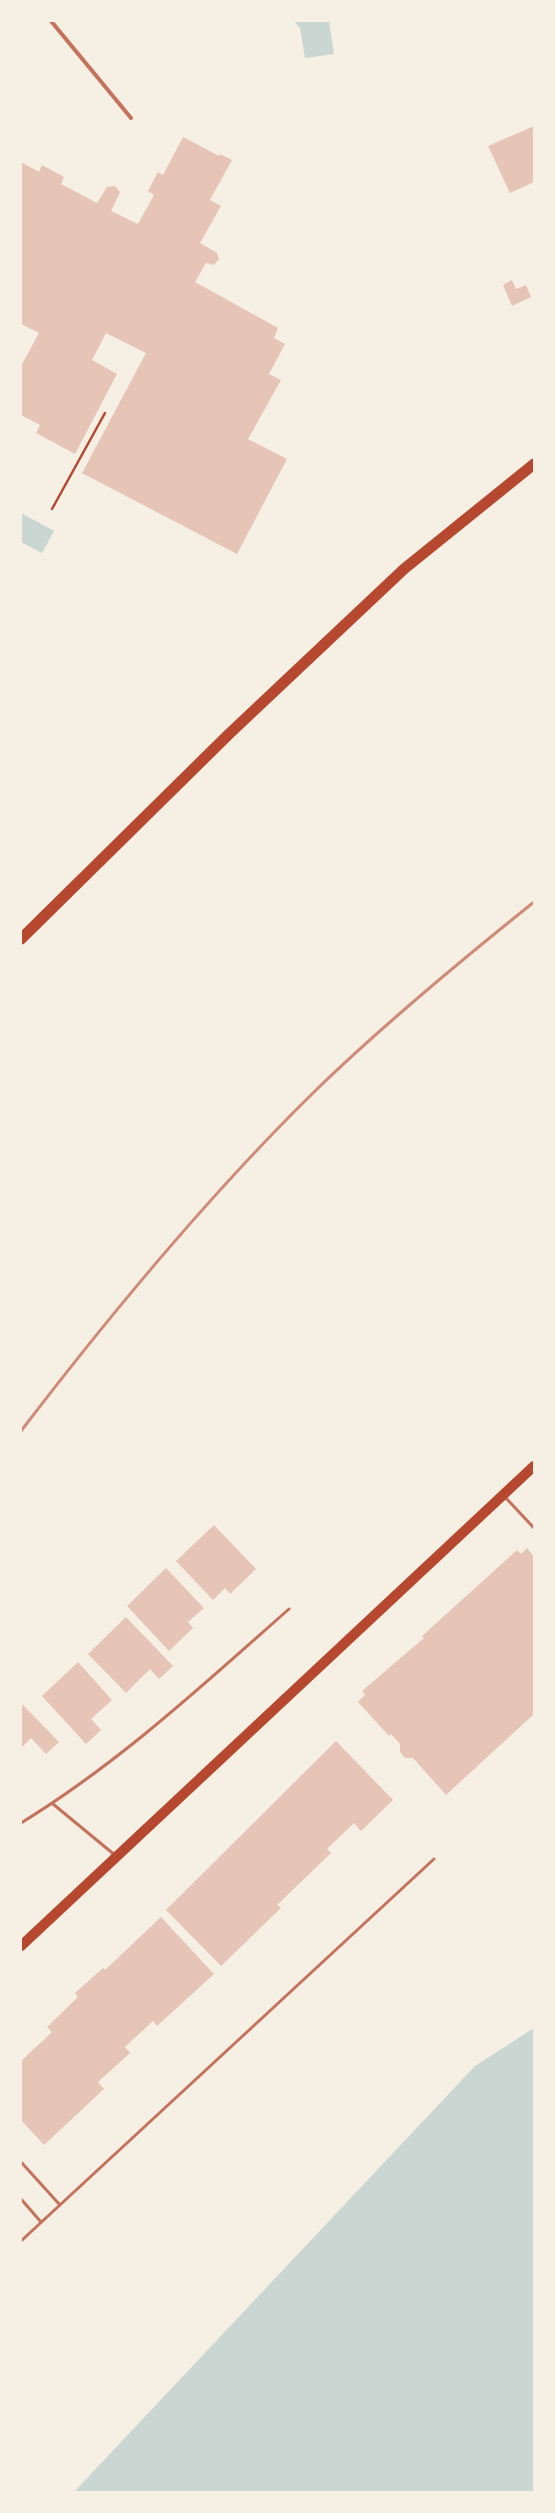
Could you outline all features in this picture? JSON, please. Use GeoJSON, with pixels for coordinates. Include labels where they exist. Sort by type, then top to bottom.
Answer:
{"type":"FeatureCollection","features":[{"type":"Feature","properties":{"kind":"highway"},"geometry":{"type":"LineString","coordinates":[[21,940],[229,734],[404,570],[534,464]]}},
{"type":"Feature","properties":{"kind":"main road"},"geometry":{"type":"LineString","coordinates":[[21,1946],[534,1466]]}},
{"type":"Feature","properties":{"kind":"street"},"geometry":{"type":"LineString","coordinates":[[51,21],[131,118]]}},
{"type":"Feature","properties":{"kind":"lane"},"geometry":{"type":"LineString","coordinates":[[504,1495],[534,1528]]}},
{"type":"Feature","properties":{"kind":"lane"},"geometry":{"type":"LineString","coordinates":[[21,1823],[53,1804],[148,1733],[289,1609]]}},
{"type":"Feature","properties":{"kind":"lane"},"geometry":{"type":"LineString","coordinates":[[53,1804],[117,1857]]}},
{"type":"Feature","properties":{"kind":"lane"},"geometry":{"type":"LineString","coordinates":[[21,2241],[434,1859]]}},
{"type":"Feature","properties":{"kind":"lane"},"geometry":{"type":"LineString","coordinates":[[21,2162],[60,2205]]}},
{"type":"Feature","properties":{"kind":"lane"},"geometry":{"type":"LineString","coordinates":[[21,2199],[42,2222]]}},
{"type":"Feature","properties":{"kind":"path"},"geometry":{"type":"LineString","coordinates":[[52,509],[105,413]]}},
{"type":"Feature","properties":{"kind":"shaded area"},"geometry":{"type":"Polygon","coordinates":[[[294,21],[329,21],[334,54],[305,58],[300,28],[294,21]]]}},
{"type":"Feature","properties":{"kind":"shaded area"},"geometry":{"type":"Polygon","coordinates":[[[21,513],[54,531],[42,553],[21,542],[21,513]]]}},
{"type":"Feature","properties":{"kind":"shaded area"},"geometry":{"type":"Polygon","coordinates":[[[534,2028],[534,2492],[74,2492],[475,2066],[534,2028]]]}},
{"type":"Feature","properties":{"kind":"building"},"geometry":{"type":"Polygon","coordinates":[[[534,126],[534,182],[510,193],[488,146],[534,126]]]}},
{"type":"Feature","properties":{"kind":"building"},"geometry":{"type":"Polygon","coordinates":[[[183,137],[219,156],[220,154],[232,160],[210,200],[221,206],[200,243],[217,253],[219,259],[214,265],[206,263],[195,282],[278,328],[274,338],[285,344],[269,374],[281,380],[248,439],[287,459],[237,554],[82,473],[146,353],[106,333],[92,360],[117,374],[75,454],[36,433],[40,425],[21,415],[21,366],[39,333],[21,324],[21,162],[39,172],[42,165],[64,177],[61,184],[97,203],[107,187],[115,186],[120,192],[111,211],[138,224],[154,195],[148,191],[158,172],[163,175],[183,137]]]}},
{"type":"Feature","properties":{"kind":"building"},"geometry":{"type":"Polygon","coordinates":[[[512,280],[516,289],[526,285],[531,297],[512,306],[503,285],[512,280]]]}},
{"type":"Feature","properties":{"kind":"building"},"geometry":{"type":"Polygon","coordinates":[[[214,1525],[256,1569],[230,1594],[225,1588],[213,1600],[176,1561],[214,1525]]]}},
{"type":"Feature","properties":{"kind":"building"},"geometry":{"type":"Polygon","coordinates":[[[527,1548],[534,1557],[534,1714],[446,1795],[413,1758],[405,1758],[400,1752],[400,1744],[391,1734],[389,1736],[358,1702],[365,1695],[362,1691],[424,1638],[422,1636],[517,1550],[521,1554],[527,1548]]]}},
{"type":"Feature","properties":{"kind":"building"},"geometry":{"type":"Polygon","coordinates":[[[166,1568],[204,1608],[188,1622],[193,1628],[169,1651],[127,1606],[166,1568]]]}},
{"type":"Feature","properties":{"kind":"building"},"geometry":{"type":"Polygon","coordinates":[[[126,1617],[173,1666],[159,1679],[150,1669],[126,1693],[88,1654],[126,1617]]]}},
{"type":"Feature","properties":{"kind":"building"},"geometry":{"type":"Polygon","coordinates":[[[78,1662],[112,1700],[91,1719],[101,1730],[86,1744],[42,1696],[78,1662]]]}},
{"type":"Feature","properties":{"kind":"building"},"geometry":{"type":"Polygon","coordinates":[[[21,1703],[59,1742],[46,1754],[31,1738],[21,1748],[21,1703]]]}},
{"type":"Feature","properties":{"kind":"building"},"geometry":{"type":"Polygon","coordinates":[[[336,1741],[393,1800],[361,1831],[354,1823],[327,1849],[331,1853],[277,1905],[281,1908],[221,1966],[166,1910],[336,1741]]]}},
{"type":"Feature","properties":{"kind":"building"},"geometry":{"type":"Polygon","coordinates":[[[161,1917],[214,1974],[157,2026],[153,2021],[125,2047],[130,2053],[98,2082],[104,2089],[44,2145],[21,2120],[21,2061],[52,2032],[47,2027],[78,1997],[75,1993],[103,1968],[105,1970],[161,1917]]]}},
{"type":"Feature","properties":{"kind":"railway"},"geometry":{"type":"LineString","coordinates":[[21,1431],[90,1342],[162,1256],[199,1213],[275,1131],[341,1066],[395,1018],[534,902]]}}]}
